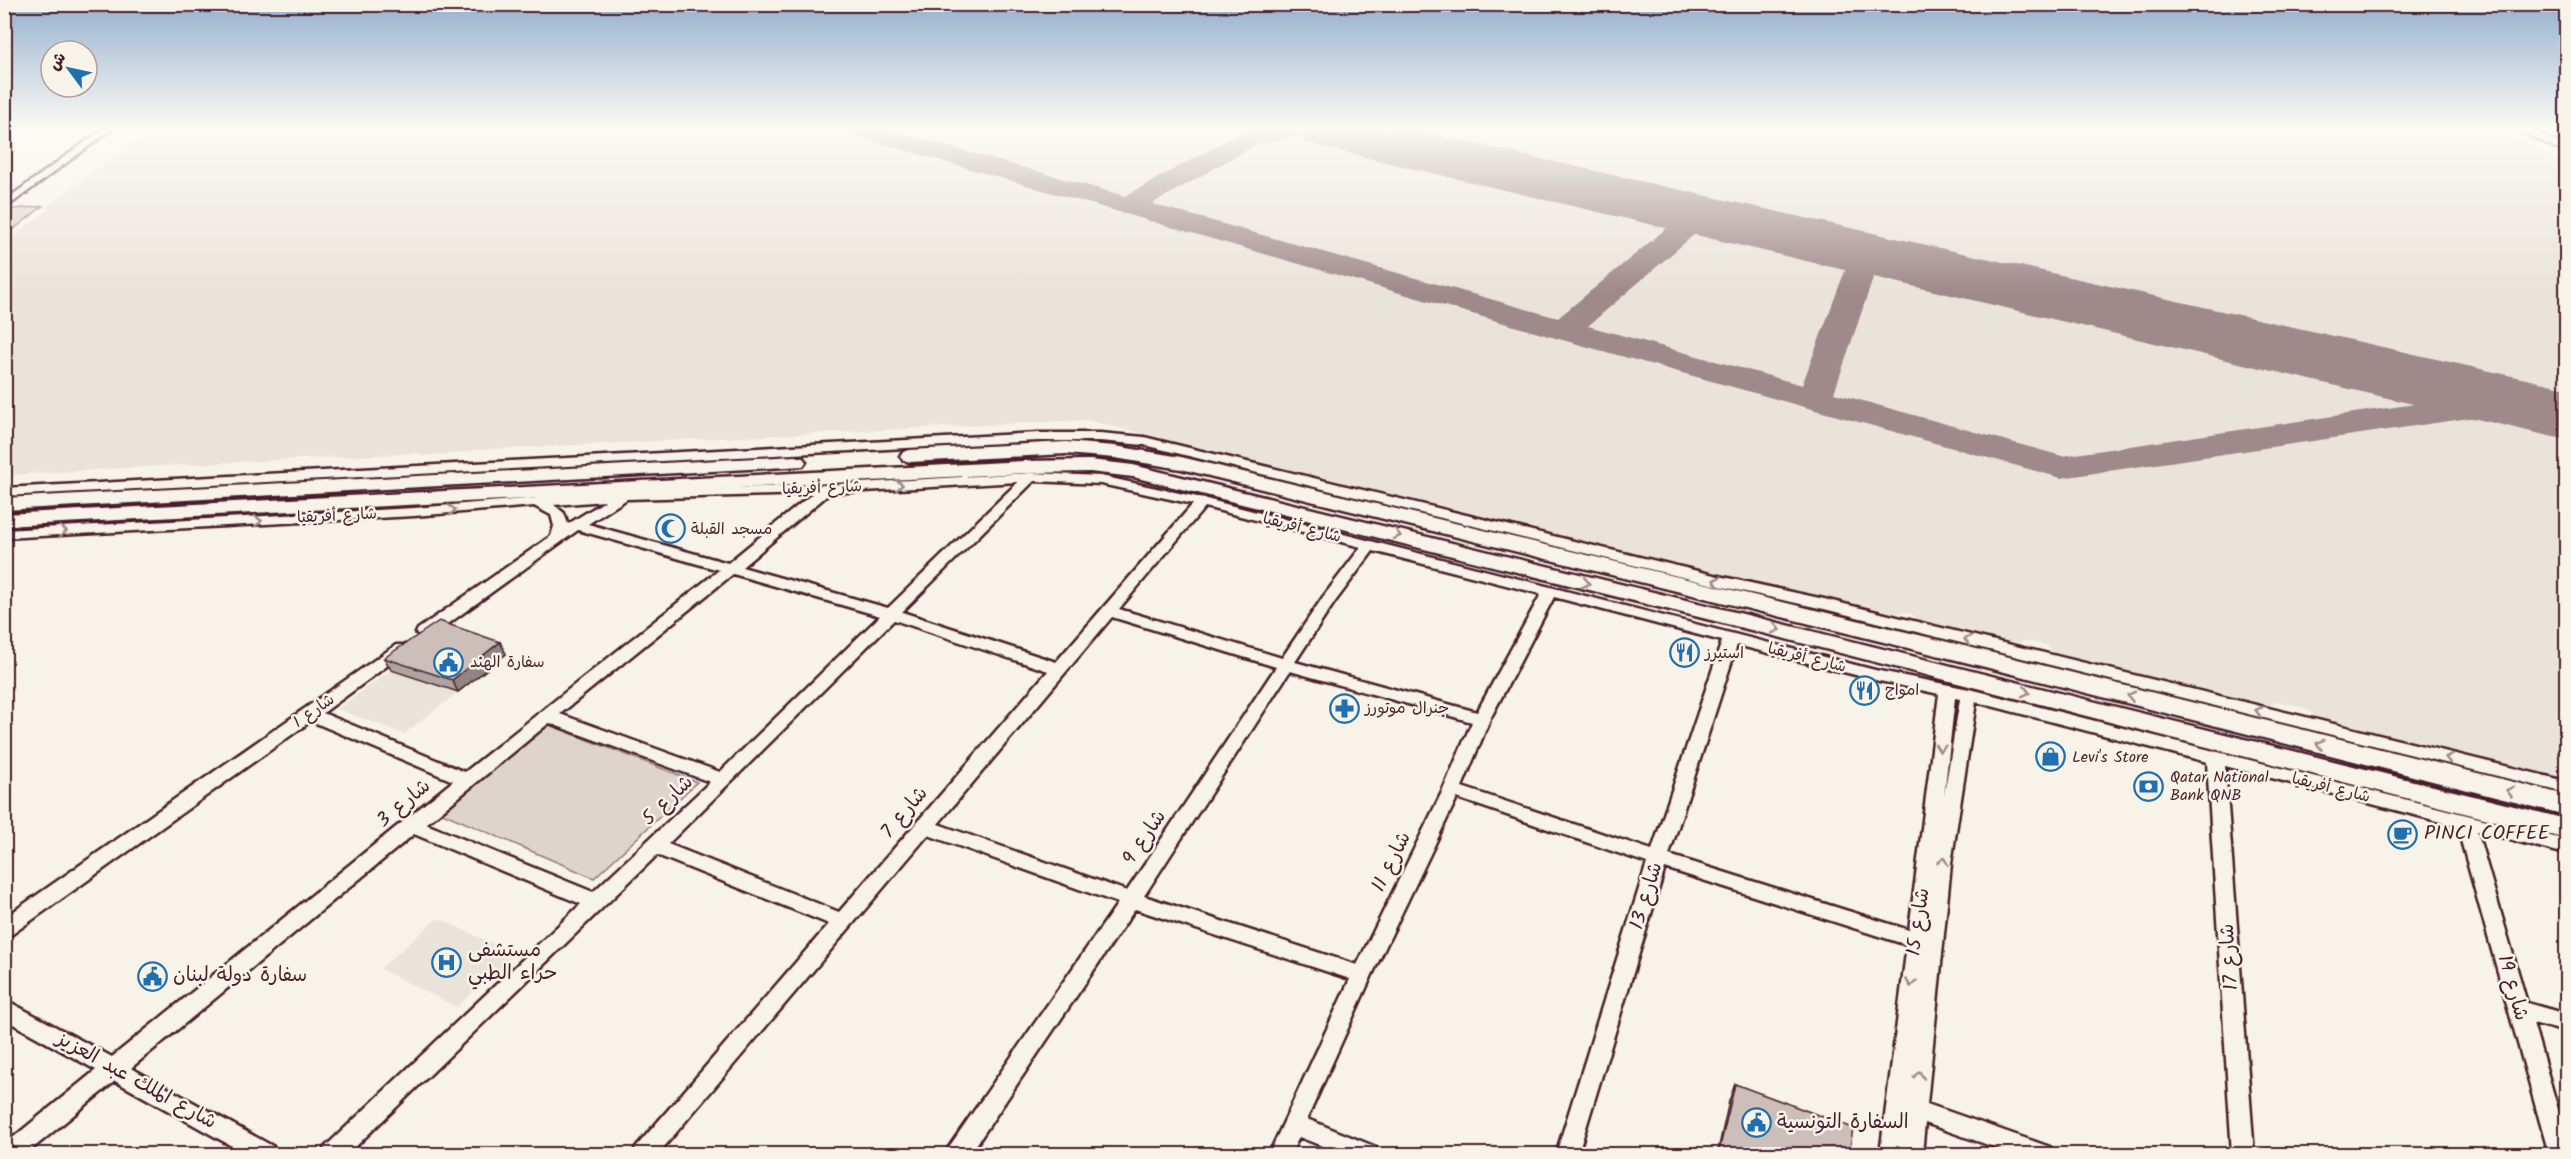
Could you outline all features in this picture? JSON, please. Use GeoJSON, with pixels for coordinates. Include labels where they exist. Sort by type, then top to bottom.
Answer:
{"type":"FeatureCollection","features":[{"type":"Feature","properties":{"kind":"highway","name":"شارع أفريقيا"},"geometry":{"type":"LineString","coordinates":[[4,504],[1071,442],[1182,463],[1915,654],[1980,679],[2566,829]]}},
{"type":"Feature","properties":{"kind":"highway","name":"شارع أفريقيا"},"geometry":{"type":"LineString","coordinates":[[4,520],[833,475],[1089,466],[1164,477],[1915,654]]}},
{"type":"Feature","properties":{"kind":"highway","name":"شارع أفريقيا"},"geometry":{"type":"LineString","coordinates":[[1980,679],[2566,805]]}},
{"type":"Feature","properties":{"kind":"street"},"geometry":{"type":"LineString","coordinates":[[4,206],[35,183]]}},
{"type":"Feature","properties":{"kind":"street","name":"شارع أفريقيا"},"geometry":{"type":"LineString","coordinates":[[4,492],[1071,442],[1144,441],[1714,580],[2034,655],[2566,787]]}},
{"type":"Feature","properties":{"kind":"street","name":"شارع أفريقيا"},"geometry":{"type":"LineString","coordinates":[[4,534],[539,504],[624,495],[826,489],[1031,477],[1101,480],[1202,502],[1875,675],[1948,690],[1980,679],[2216,759],[2566,847]]}},
{"type":"Feature","properties":{"kind":"street","name":"شارع 5"},"geometry":{"type":"LineString","coordinates":[[333,1155],[723,780],[1031,477]]}},
{"type":"Feature","properties":{"kind":"street","name":"شارع 3"},"geometry":{"type":"LineString","coordinates":[[10,1155],[826,489]]}},
{"type":"Feature","properties":{"kind":"street","name":"شارع 1"},"geometry":{"type":"LineString","coordinates":[[4,929],[576,525],[624,495]]}},
{"type":"Feature","properties":{"kind":"street","name":"شارع 7"},"geometry":{"type":"LineString","coordinates":[[644,1155],[1202,502]]}},
{"type":"Feature","properties":{"kind":"street"},"geometry":{"type":"LineString","coordinates":[[539,504],[552,507],[558,513],[562,529],[558,538]]}},
{"type":"Feature","properties":{"kind":"street"},"geometry":{"type":"LineString","coordinates":[[576,525],[891,614],[1059,669]]}},
{"type":"Feature","properties":{"kind":"street","name":"شارع 9"},"geometry":{"type":"LineString","coordinates":[[957,1155],[1131,900],[1328,600],[1370,545]]}},
{"type":"Feature","properties":{"kind":"street","name":"شارع 11"},"geometry":{"type":"LineString","coordinates":[[1280,1155],[1362,975],[1452,790],[1482,719],[1550,591]]}},
{"type":"Feature","properties":{"kind":"street"},"geometry":{"type":"LineString","coordinates":[[1108,611],[1287,665],[1482,719]]}},
{"type":"Feature","properties":{"kind":"street","name":"شارع 13"},"geometry":{"type":"LineString","coordinates":[[1567,1155],[1658,859],[1731,638]]}},
{"type":"Feature","properties":{"kind":"street","name":"شارع 15"},"geometry":{"type":"LineString","coordinates":[[1911,1155],[1942,864],[1980,679]]}},
{"type":"Feature","properties":{"kind":"street","name":"شارع 15"},"geometry":{"type":"LineString","coordinates":[[1890,1155],[1948,690]]}},
{"type":"Feature","properties":{"kind":"street"},"geometry":{"type":"LineString","coordinates":[[310,714],[467,780]]}},
{"type":"Feature","properties":{"kind":"street"},"geometry":{"type":"LineString","coordinates":[[547,716],[723,780]]}},
{"type":"Feature","properties":{"kind":"street","name":"شارع 17"},"geometry":{"type":"LineString","coordinates":[[2216,759],[2243,1155]]}},
{"type":"Feature","properties":{"kind":"street"},"geometry":{"type":"LineString","coordinates":[[1452,790],[1658,859],[1916,940]]}},
{"type":"Feature","properties":{"kind":"street","name":"شارع 19"},"geometry":{"type":"LineString","coordinates":[[2465,821],[2560,1155]]}},
{"type":"Feature","properties":{"kind":"street"},"geometry":{"type":"LineString","coordinates":[[413,826],[597,902]]}},
{"type":"Feature","properties":{"kind":"street"},"geometry":{"type":"LineString","coordinates":[[924,826],[1131,900],[1362,975]]}},
{"type":"Feature","properties":{"kind":"street"},"geometry":{"type":"LineString","coordinates":[[654,846],[844,922]]}},
{"type":"Feature","properties":{"kind":"street","name":"شارع الملك عبد العزيز"},"geometry":{"type":"LineString","coordinates":[[4,1008],[266,1155]]}},
{"type":"Feature","properties":{"kind":"street"},"geometry":{"type":"LineString","coordinates":[[2518,1010],[2566,1023]]}},
{"type":"Feature","properties":{"kind":"street"},"geometry":{"type":"LineString","coordinates":[[1916,1110],[2042,1155]]}},
{"type":"Feature","properties":{"kind":"street"},"geometry":{"type":"LineString","coordinates":[[1295,1125],[1368,1155]]}},
{"type":"Feature","properties":{"kind":"shaded area"},"geometry":{"type":"Polygon","coordinates":[[[78,183],[2566,183],[2566,779],[2315,717],[2305,708],[2278,701],[2267,707],[2055,654],[2046,645],[2025,641],[2011,645],[1925,624],[1911,614],[1903,612],[1890,615],[1087,420],[473,450],[423,456],[418,453],[142,467],[5,477],[5,243],[51,208],[45,208],[78,183]]]}},
{"type":"Feature","properties":{"kind":"shaded area"},"geometry":{"type":"Polygon","coordinates":[[[43,206],[5,236],[5,210],[43,206]]]}},
{"type":"Feature","properties":{"kind":"shaded area"},"geometry":{"type":"Polygon","coordinates":[[[391,670],[458,692],[404,734],[337,709],[391,670]]]}},
{"type":"Feature","properties":{"kind":"shaded area"},"geometry":{"type":"Polygon","coordinates":[[[549,725],[697,782],[594,878],[440,812],[549,725]]]}},
{"type":"Feature","properties":{"kind":"shaded area","name":"مستشفى حراء الطبي"},"geometry":{"type":"Polygon","coordinates":[[[438,918],[515,954],[457,1007],[380,969],[438,918]]]}},
{"type":"Feature","properties":{"kind":"building","name":"سفارة الهند"},"geometry":{"type":"Polygon","coordinates":[[[439,621],[500,642],[452,680],[384,658],[439,621]]]}},
{"type":"Feature","properties":{"kind":"building","name":"السفارة التونسية"},"geometry":{"type":"Polygon","coordinates":[[[1735,1084],[1853,1128],[1849,1155],[1718,1155],[1735,1084]]]}},
{"type":"Feature","properties":{"kind":"taxiway"},"geometry":{"type":"LineString","coordinates":[[1048,183],[1564,330]]}},
{"type":"Feature","properties":{"kind":"taxiway"},"geometry":{"type":"LineString","coordinates":[[1130,205],[1169,183]]}},
{"type":"Feature","properties":{"kind":"taxiway"},"geometry":{"type":"LineString","coordinates":[[1564,330],[1701,214]]}},
{"type":"Feature","properties":{"kind":"taxiway"},"geometry":{"type":"LineString","coordinates":[[1814,399],[1867,252]]}},
{"type":"Feature","properties":{"kind":"taxiway"},"geometry":{"type":"LineString","coordinates":[[1564,330],[1814,399]]}},
{"type":"Feature","properties":{"kind":"taxiway"},"geometry":{"type":"LineString","coordinates":[[1814,399],[2061,467],[2510,401]]}},
{"type":"Feature","properties":{"kind":"runway"},"geometry":{"type":"LineString","coordinates":[[1561,183],[2566,414]]}},
{"type":"Feature","properties":{"kind":"place","name":"مسجد القبلة"},"geometry":{"type":"Point","coordinates":[670,529]}},
{"type":"Feature","properties":{"kind":"place","name":"استيرز"},"geometry":{"type":"Point","coordinates":[1684,653]}},
{"type":"Feature","properties":{"kind":"place","name":"سفارة الهند"},"geometry":{"type":"Point","coordinates":[449,662]}},
{"type":"Feature","properties":{"kind":"place","name":"امواج"},"geometry":{"type":"Point","coordinates":[1864,690]}},
{"type":"Feature","properties":{"kind":"place","name":"جنرال موتورز"},"geometry":{"type":"Point","coordinates":[1344,708]}},
{"type":"Feature","properties":{"kind":"place","name":"Levi's Store"},"geometry":{"type":"Point","coordinates":[2051,757]}},
{"type":"Feature","properties":{"kind":"place","name":"Qatar National Bank QNB"},"geometry":{"type":"Point","coordinates":[2149,786]}},
{"type":"Feature","properties":{"kind":"place","name":"PINCI COFFEE"},"geometry":{"type":"Point","coordinates":[2403,834]}},
{"type":"Feature","properties":{"kind":"place","name":"مستشفى حراء الطبي"},"geometry":{"type":"Point","coordinates":[447,962]}},
{"type":"Feature","properties":{"kind":"place","name":"سفارة دولة لبنان"},"geometry":{"type":"Point","coordinates":[152,976]}},
{"type":"Feature","properties":{"kind":"place","name":"السفارة التونسية"},"geometry":{"type":"Point","coordinates":[1756,1123]}}]}
